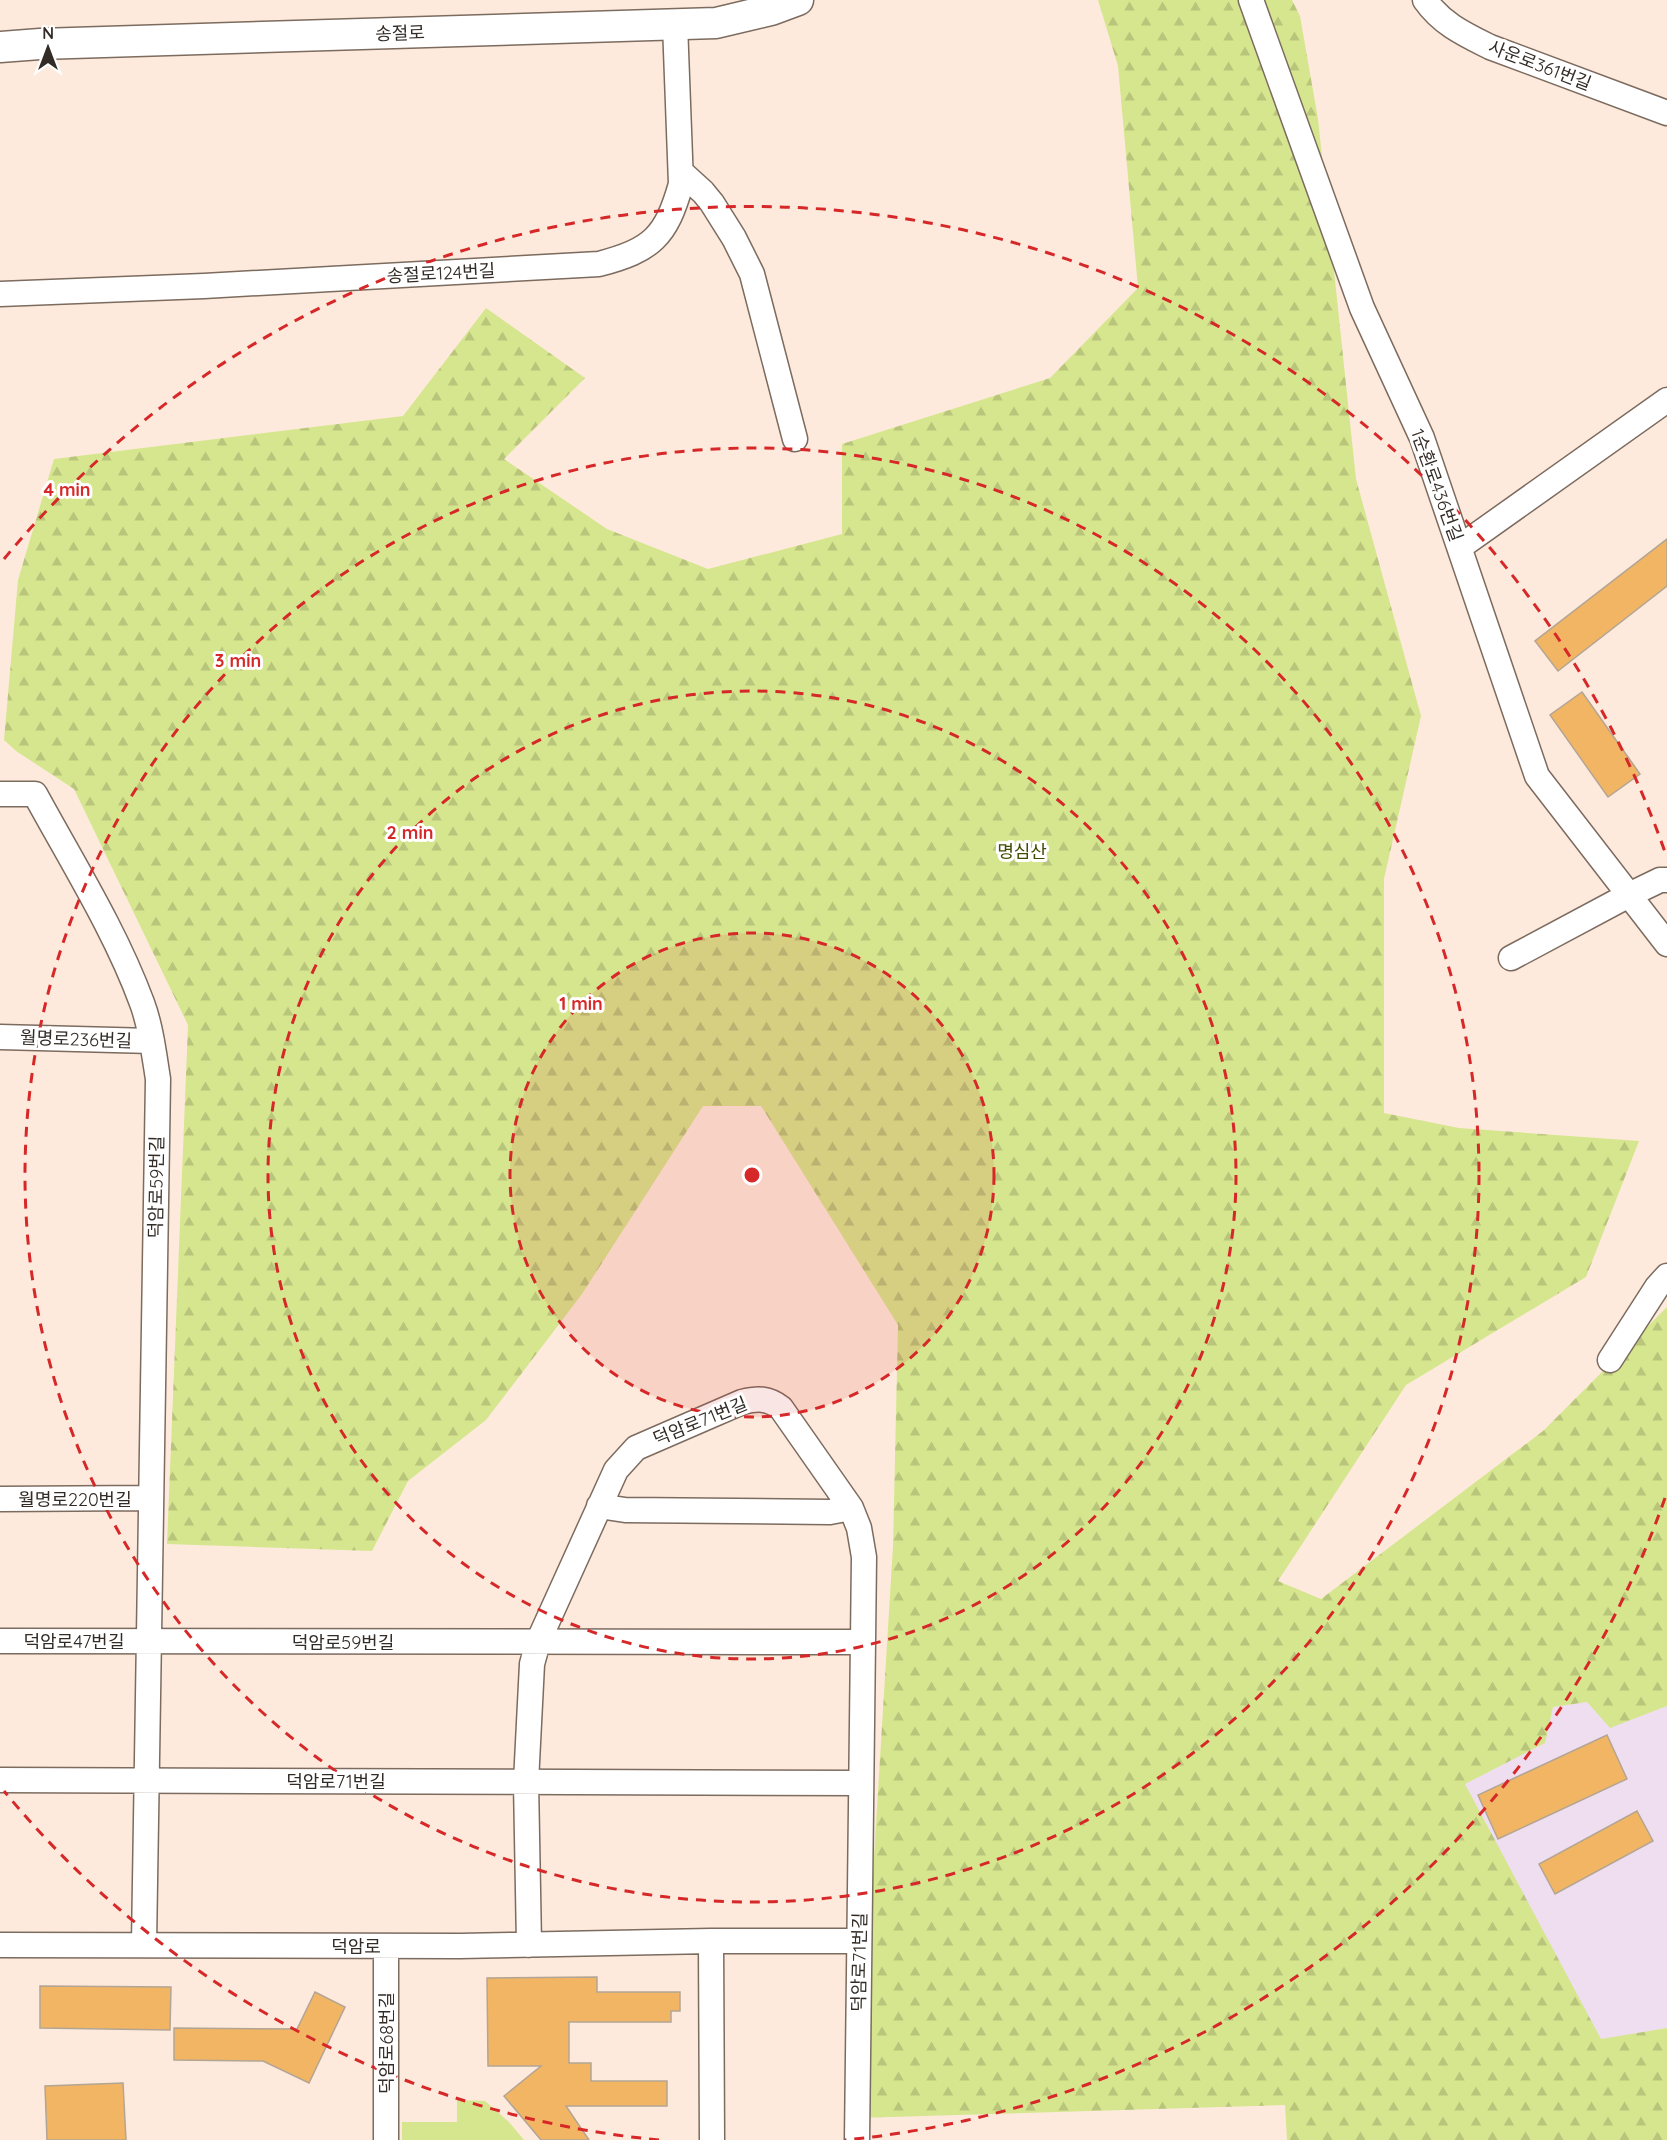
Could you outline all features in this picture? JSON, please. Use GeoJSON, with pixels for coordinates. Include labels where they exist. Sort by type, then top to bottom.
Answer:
{"type":"FeatureCollection","features":[{"type":"Feature","properties":{"kind":"street","name":"송절로"},"geometry":{"type":"LineString","coordinates":[[0,47],[52,43],[716,23],[771,10],[798,0]]}},
{"type":"Feature","properties":{"kind":"street","name":"1순환로436번길"},"geometry":{"type":"LineString","coordinates":[[1251,0],[1362,309],[1422,438],[1537,776],[1667,944]]}},
{"type":"Feature","properties":{"kind":"street","name":"사운로361번길"},"geometry":{"type":"LineString","coordinates":[[1425,0],[1436,15],[1464,34],[1490,47],[1667,113]]}},
{"type":"Feature","properties":{"kind":"street","name":"송절로124번길"},"geometry":{"type":"LineString","coordinates":[[0,294],[204,286],[599,264],[630,256],[652,242],[666,225],[681,184],[675,24]]}},
{"type":"Feature","properties":{"kind":"street"},"geometry":{"type":"LineString","coordinates":[[681,172],[712,203],[749,266],[795,439]]}},
{"type":"Feature","properties":{"kind":"street"},"geometry":{"type":"LineString","coordinates":[[1460,547],[1667,400]]}},
{"type":"Feature","properties":{"kind":"street","name":"덕암로59번길"},"geometry":{"type":"LineString","coordinates":[[0,794],[35,794],[110,933],[142,1004],[152,1041],[158,1080],[144,1944]]}},
{"type":"Feature","properties":{"kind":"street"},"geometry":{"type":"LineString","coordinates":[[1511,958],[1629,895],[1660,880],[1667,880]]}},
{"type":"Feature","properties":{"kind":"street","name":"월명로236번길"},"geometry":{"type":"LineString","coordinates":[[0,1037],[152,1041]]}},
{"type":"Feature","properties":{"kind":"street"},"geometry":{"type":"LineString","coordinates":[[1610,1360],[1657,1287],[1667,1276]]}},
{"type":"Feature","properties":{"kind":"street","name":"덕암로71번길"},"geometry":{"type":"LineString","coordinates":[[529,1945],[526,1782],[532,1664],[538,1641],[616,1470],[636,1448],[742,1402],[756,1398],[771,1400],[781,1408],[851,1509],[859,1528],[864,1557],[857,2140]]}},
{"type":"Feature","properties":{"kind":"street","name":"월명로220번길"},"geometry":{"type":"LineString","coordinates":[[0,1499],[150,1498]]}},
{"type":"Feature","properties":{"kind":"street"},"geometry":{"type":"LineString","coordinates":[[599,1506],[625,1510],[830,1512],[851,1509]]}},
{"type":"Feature","properties":{"kind":"street","name":"덕암로47번길"},"geometry":{"type":"LineString","coordinates":[[0,1641],[148,1641]]}},
{"type":"Feature","properties":{"kind":"street","name":"덕암로59번길"},"geometry":{"type":"LineString","coordinates":[[148,1641],[538,1641]]}},
{"type":"Feature","properties":{"kind":"street"},"geometry":{"type":"LineString","coordinates":[[538,1641],[863,1641]]}},
{"type":"Feature","properties":{"kind":"street"},"geometry":{"type":"LineString","coordinates":[[0,1780],[147,1781]]}},
{"type":"Feature","properties":{"kind":"street","name":"덕암로71번길"},"geometry":{"type":"LineString","coordinates":[[147,1781],[861,1783]]}},
{"type":"Feature","properties":{"kind":"street"},"geometry":{"type":"LineString","coordinates":[[711,1941],[712,2140]]}},
{"type":"Feature","properties":{"kind":"street","name":"덕암로"},"geometry":{"type":"LineString","coordinates":[[0,1945],[386,1946],[859,1941]]}},
{"type":"Feature","properties":{"kind":"street","name":"덕암로68번길"},"geometry":{"type":"LineString","coordinates":[[386,1946],[386,2140]]}},
{"type":"Feature","properties":{"kind":"shaded area"},"geometry":{"type":"Polygon","coordinates":[[[1587,1702],[1610,1727],[1667,1706],[1667,2028],[1601,2040],[1464,1784],[1545,1743],[1553,1707],[1587,1702]]]}},
{"type":"Feature","properties":{"kind":"green space","name":"명심산"},"geometry":{"type":"Polygon","coordinates":[[[1098,0],[1292,0],[1300,16],[1318,119],[1356,479],[1421,716],[1384,879],[1384,1113],[1459,1128],[1639,1141],[1586,1277],[1406,1385],[1278,1581],[1321,1599],[1543,1431],[1667,1307],[1667,1706],[1610,1728],[1587,1702],[1553,1707],[1545,1743],[1465,1784],[1601,2039],[1667,2028],[1667,2140],[1287,2140],[1285,2105],[858,2118],[893,1546],[898,1325],[761,1106],[703,1106],[582,1294],[486,1420],[408,1481],[372,1551],[167,1544],[188,1025],[74,789],[16,751],[4,740],[18,580],[54,459],[403,416],[486,308],[585,378],[504,459],[607,529],[708,569],[842,534],[842,444],[1050,378],[1138,288],[1118,66],[1098,0]]]}},
{"type":"Feature","properties":{"kind":"green space"},"geometry":{"type":"Polygon","coordinates":[[[457,2100],[485,2101],[509,2122],[524,2140],[402,2140],[402,2122],[457,2122],[457,2100]]]}},
{"type":"Feature","properties":{"kind":"building"},"geometry":{"type":"Polygon","coordinates":[[[1667,539],[1667,586],[1558,671],[1535,641],[1667,539]]]}},
{"type":"Feature","properties":{"kind":"building"},"geometry":{"type":"Polygon","coordinates":[[[1582,692],[1640,774],[1608,797],[1550,715],[1582,692]]]}},
{"type":"Feature","properties":{"kind":"building"},"geometry":{"type":"Polygon","coordinates":[[[1607,1735],[1627,1779],[1498,1839],[1478,1795],[1607,1735]]]}},
{"type":"Feature","properties":{"kind":"building"},"geometry":{"type":"Polygon","coordinates":[[[1637,1811],[1653,1841],[1555,1894],[1539,1864],[1637,1811]]]}},
{"type":"Feature","properties":{"kind":"building"},"geometry":{"type":"Polygon","coordinates":[[[597,1977],[597,1992],[680,1992],[680,2011],[671,2011],[671,2022],[569,2022],[569,2063],[591,2063],[591,2081],[667,2081],[667,2106],[566,2106],[589,2140],[541,2140],[504,2096],[541,2066],[488,2066],[487,1978],[597,1977]]]}},
{"type":"Feature","properties":{"kind":"building"},"geometry":{"type":"Polygon","coordinates":[[[40,1986],[171,1987],[170,2030],[40,2028],[40,1986]]]}},
{"type":"Feature","properties":{"kind":"building"},"geometry":{"type":"Polygon","coordinates":[[[315,1992],[345,2007],[309,2083],[263,2061],[174,2060],[174,2028],[297,2029],[315,1992]]]}},
{"type":"Feature","properties":{"kind":"building"},"geometry":{"type":"Polygon","coordinates":[[[123,2083],[126,2140],[47,2140],[45,2086],[123,2083]]]}}]}
